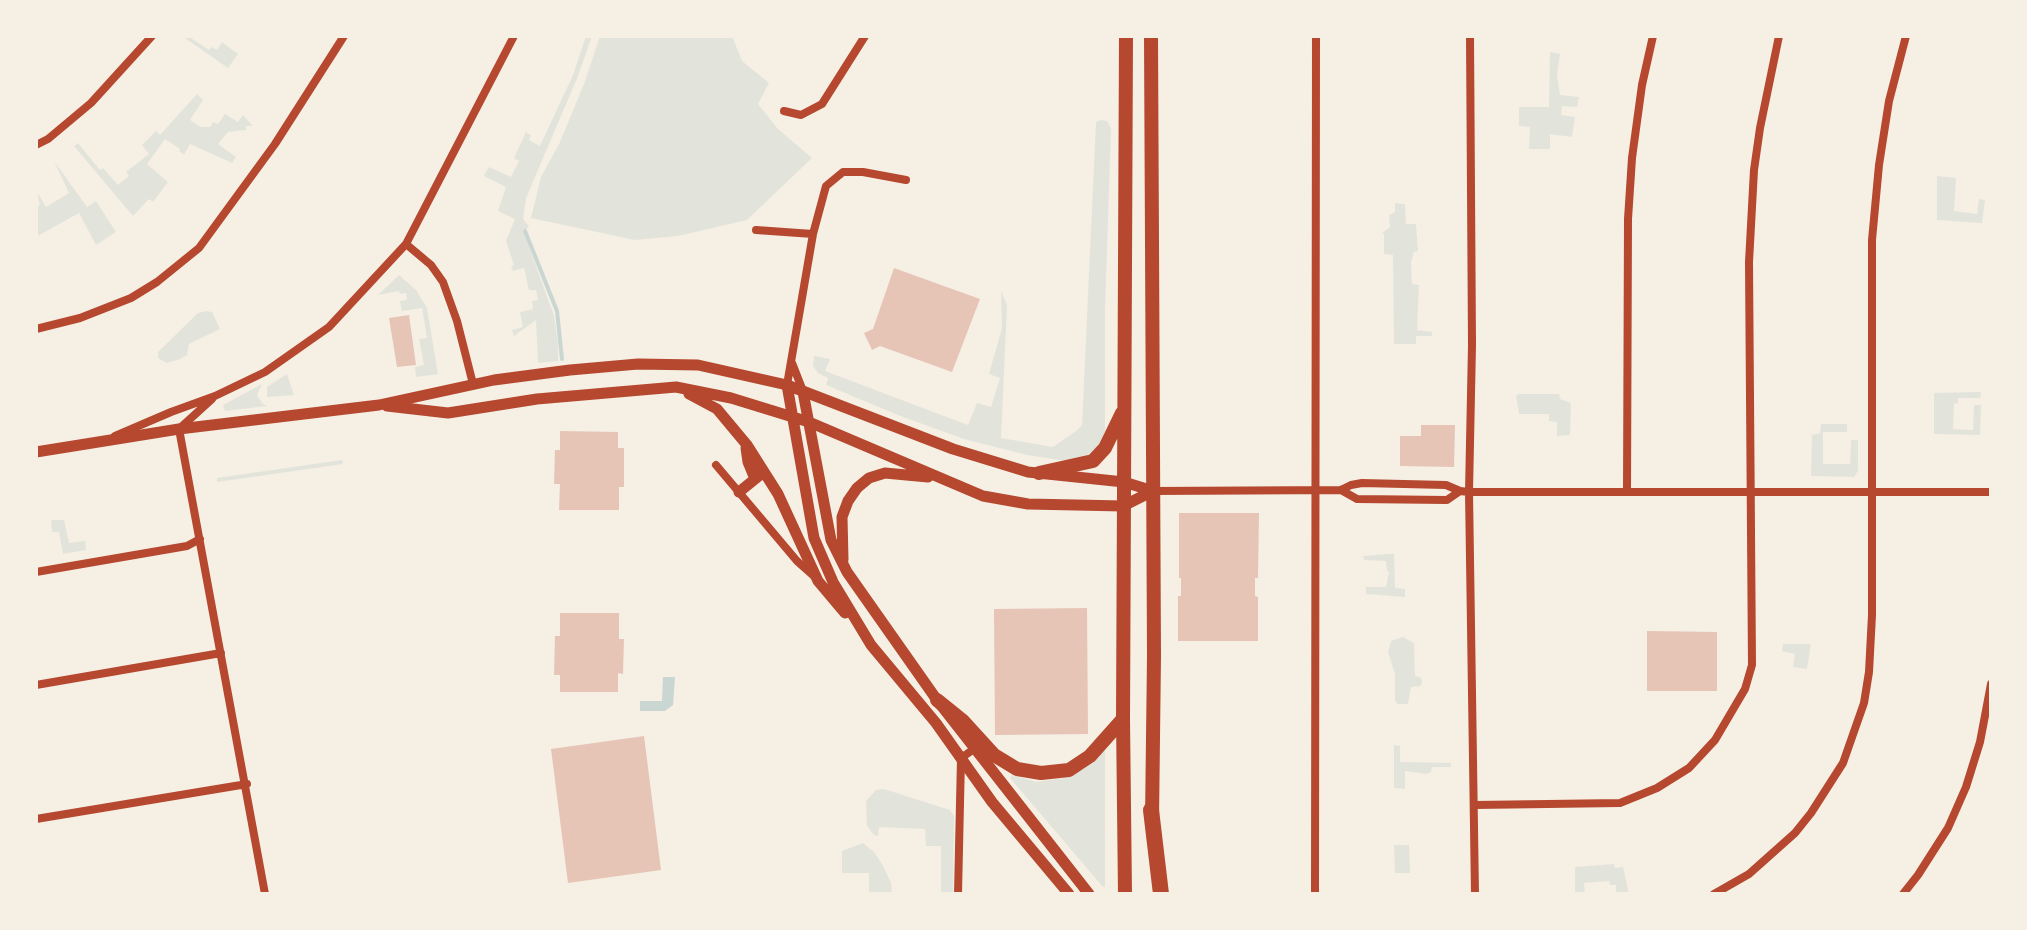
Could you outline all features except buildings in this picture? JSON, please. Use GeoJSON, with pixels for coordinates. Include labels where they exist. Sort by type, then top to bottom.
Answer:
{"type":"FeatureCollection","features":[{"type":"Feature","properties":{"kind":"highway"},"geometry":{"type":"LineString","coordinates":[[1125,894],[1123,506],[1126,36]]}},
{"type":"Feature","properties":{"kind":"highway"},"geometry":{"type":"LineString","coordinates":[[1151,36],[1153,894]]}},
{"type":"Feature","properties":{"kind":"highway"},"geometry":{"type":"LineString","coordinates":[[1039,473],[1093,461],[1105,448],[1124,409]]}},
{"type":"Feature","properties":{"kind":"highway"},"geometry":{"type":"LineString","coordinates":[[937,700],[963,721],[994,755],[1017,769],[1041,773],[1069,770],[1104,742],[1123,719]]}},
{"type":"Feature","properties":{"kind":"highway"},"geometry":{"type":"LineString","coordinates":[[1151,810],[1161,894]]}},
{"type":"Feature","properties":{"kind":"street"},"geometry":{"type":"LineString","coordinates":[[36,145],[48,139],[91,103],[152,36]]}},
{"type":"Feature","properties":{"kind":"street"},"geometry":{"type":"LineString","coordinates":[[36,329],[80,318],[131,298],[157,282],[199,248],[275,144],[344,36]]}},
{"type":"Feature","properties":{"kind":"street"},"geometry":{"type":"LineString","coordinates":[[107,440],[265,372],[329,327],[406,244],[514,36]]}},
{"type":"Feature","properties":{"kind":"street"},"geometry":{"type":"LineString","coordinates":[[784,111],[801,115],[822,104],[865,36]]}},
{"type":"Feature","properties":{"kind":"street"},"geometry":{"type":"LineString","coordinates":[[1315,894],[1316,36]]}},
{"type":"Feature","properties":{"kind":"street"},"geometry":{"type":"LineString","coordinates":[[1470,36],[1472,358],[1465,492],[1475,894]]}},
{"type":"Feature","properties":{"kind":"street"},"geometry":{"type":"LineString","coordinates":[[1627,492],[1628,219],[1632,158],[1642,85],[1653,36]]}},
{"type":"Feature","properties":{"kind":"street"},"geometry":{"type":"LineString","coordinates":[[1475,805],[1620,803],[1657,788],[1689,768],[1715,740],[1745,689],[1752,665],[1749,493],[1751,218],[1760,128],[1779,36]]}},
{"type":"Feature","properties":{"kind":"street"},"geometry":{"type":"LineString","coordinates":[[1714,894],[1749,874],[1795,833],[1832,783],[1851,743],[1864,703],[1869,672],[1873,491],[1872,240],[1889,101],[1906,36]]}},
{"type":"Feature","properties":{"kind":"street"},"geometry":{"type":"LineString","coordinates":[[871,645],[833,582],[814,538],[787,385],[813,234],[826,186],[843,172],[863,172],[906,180]]}},
{"type":"Feature","properties":{"kind":"street"},"geometry":{"type":"LineString","coordinates":[[756,230],[813,234]]}},
{"type":"Feature","properties":{"kind":"street"},"geometry":{"type":"LineString","coordinates":[[406,244],[431,265],[443,282],[457,321],[473,384]]}},
{"type":"Feature","properties":{"kind":"street"},"geometry":{"type":"LineString","coordinates":[[791,360],[803,392],[831,540],[847,572],[937,700],[1089,894]]}},
{"type":"Feature","properties":{"kind":"street"},"geometry":{"type":"LineString","coordinates":[[36,452],[179,429],[379,405],[473,384],[570,370],[638,364],[698,365],[787,385],[953,449],[1039,473],[1124,482],[1153,491],[1341,490],[1362,483],[1446,485],[1465,492],[1991,492]]}},
{"type":"Feature","properties":{"kind":"street"},"geometry":{"type":"LineString","coordinates":[[379,405],[448,413],[537,399],[676,387],[731,398],[809,422],[983,496],[1028,504],[1123,506],[1153,491]]}},
{"type":"Feature","properties":{"kind":"street"},"geometry":{"type":"LineString","coordinates":[[676,387],[717,409],[746,443],[759,475],[778,494],[818,581]]}},
{"type":"Feature","properties":{"kind":"street"},"geometry":{"type":"LineString","coordinates":[[179,429],[215,396]]}},
{"type":"Feature","properties":{"kind":"street"},"geometry":{"type":"LineString","coordinates":[[179,429],[265,894]]}},
{"type":"Feature","properties":{"kind":"street"},"geometry":{"type":"LineString","coordinates":[[716,465],[871,645],[992,802],[1069,894]]}},
{"type":"Feature","properties":{"kind":"street"},"geometry":{"type":"LineString","coordinates":[[847,572],[843,558],[842,517],[857,488],[869,478],[885,473],[939,478]]}},
{"type":"Feature","properties":{"kind":"street"},"geometry":{"type":"LineString","coordinates":[[739,492],[759,475]]}},
{"type":"Feature","properties":{"kind":"street"},"geometry":{"type":"LineString","coordinates":[[1341,490],[1357,499],[1447,500],[1465,492]]}},
{"type":"Feature","properties":{"kind":"street"},"geometry":{"type":"LineString","coordinates":[[36,572],[187,546],[200,539]]}},
{"type":"Feature","properties":{"kind":"street"},"geometry":{"type":"LineString","coordinates":[[36,685],[221,653]]}},
{"type":"Feature","properties":{"kind":"street"},"geometry":{"type":"LineString","coordinates":[[1903,894],[1948,828],[1966,787],[1980,742],[1991,684]]}},
{"type":"Feature","properties":{"kind":"street"},"geometry":{"type":"LineString","coordinates":[[961,758],[974,749]]}},
{"type":"Feature","properties":{"kind":"street"},"geometry":{"type":"LineString","coordinates":[[958,894],[961,758]]}},
{"type":"Feature","properties":{"kind":"street"},"geometry":{"type":"LineString","coordinates":[[36,819],[247,784]]}},
{"type":"Feature","properties":{"kind":"shaded area"},"geometry":{"type":"Polygon","coordinates":[[[182,36],[188,36],[209,50],[212,47],[217,50],[222,42],[238,54],[228,68],[182,36]]]}},
{"type":"Feature","properties":{"kind":"shaded area"},"geometry":{"type":"Polygon","coordinates":[[[586,36],[592,36],[578,76],[526,198],[523,219],[529,226],[524,233],[554,316],[558,343],[558,361],[538,363],[536,320],[514,336],[512,330],[523,327],[520,312],[533,309],[532,301],[538,300],[536,290],[529,290],[524,268],[513,271],[511,266],[514,265],[506,241],[515,219],[498,211],[506,187],[484,176],[489,167],[511,177],[519,161],[514,158],[526,132],[531,135],[529,140],[540,146],[573,75],[586,36]]]}},
{"type":"Feature","properties":{"kind":"shaded area"},"geometry":{"type":"Polygon","coordinates":[[[600,36],[732,36],[742,61],[769,83],[758,104],[778,129],[812,158],[747,220],[678,236],[635,240],[531,218],[541,177],[560,142],[600,36]]]}},
{"type":"Feature","properties":{"kind":"shaded area"},"geometry":{"type":"Polygon","coordinates":[[[1550,52],[1560,54],[1557,75],[1560,95],[1579,97],[1577,107],[1562,106],[1561,115],[1575,117],[1572,137],[1550,134],[1550,149],[1529,149],[1530,127],[1519,126],[1519,107],[1549,107],[1550,52]]]}},
{"type":"Feature","properties":{"kind":"shaded area"},"geometry":{"type":"Polygon","coordinates":[[[197,94],[203,100],[190,120],[201,127],[210,127],[213,122],[218,124],[225,114],[238,122],[243,115],[253,126],[228,132],[218,144],[236,157],[232,163],[190,144],[184,155],[165,139],[147,164],[168,182],[153,202],[149,199],[133,216],[74,146],[78,143],[100,170],[103,168],[118,185],[129,176],[126,172],[149,154],[142,145],[156,131],[160,135],[197,94]]]}},
{"type":"Feature","properties":{"kind":"shaded area"},"geometry":{"type":"Polygon","coordinates":[[[1107,121],[1111,129],[1105,309],[1105,431],[1096,452],[1072,462],[1027,455],[964,439],[826,385],[828,378],[813,366],[814,356],[830,359],[825,371],[968,425],[977,403],[991,407],[1000,378],[989,374],[1002,328],[1001,291],[1007,305],[1001,438],[1053,447],[1076,431],[1082,425],[1096,122],[1107,121]]]}},
{"type":"Feature","properties":{"kind":"shaded area"},"geometry":{"type":"Polygon","coordinates":[[[54,161],[87,207],[96,201],[116,232],[96,245],[79,213],[36,237],[36,207],[40,205],[36,190],[46,207],[69,193],[54,161]]]}},
{"type":"Feature","properties":{"kind":"shaded area"},"geometry":{"type":"Polygon","coordinates":[[[1937,176],[1956,178],[1954,211],[1977,214],[1979,199],[1985,200],[1982,223],[1937,220],[1937,176]]]}},
{"type":"Feature","properties":{"kind":"shaded area"},"geometry":{"type":"Polygon","coordinates":[[[1395,203],[1405,204],[1406,224],[1416,224],[1418,251],[1414,252],[1411,262],[1412,284],[1419,285],[1417,330],[1432,332],[1432,336],[1416,336],[1416,344],[1394,344],[1393,255],[1384,254],[1382,233],[1390,227],[1389,215],[1395,212],[1395,203]]]}},
{"type":"Feature","properties":{"kind":"shaded area"},"geometry":{"type":"Polygon","coordinates":[[[399,275],[416,290],[427,308],[438,374],[416,377],[415,367],[424,365],[419,339],[427,338],[422,308],[402,311],[400,301],[407,300],[406,293],[400,294],[399,291],[378,295],[399,275]]]}},
{"type":"Feature","properties":{"kind":"shaded area"},"geometry":{"type":"Polygon","coordinates":[[[212,312],[220,329],[189,344],[187,355],[180,359],[167,363],[158,358],[158,352],[198,313],[212,312]]]}},
{"type":"Feature","properties":{"kind":"shaded area"},"geometry":{"type":"Polygon","coordinates":[[[287,374],[294,395],[267,397],[267,387],[287,374]]]}},
{"type":"Feature","properties":{"kind":"shaded area"},"geometry":{"type":"Polygon","coordinates":[[[262,384],[257,395],[267,406],[225,411],[223,405],[262,384]]]}},
{"type":"Feature","properties":{"kind":"shaded area"},"geometry":{"type":"Polygon","coordinates":[[[1981,392],[1980,398],[1958,398],[1958,403],[1954,404],[1953,429],[1973,430],[1974,405],[1981,405],[1980,435],[1934,434],[1934,393],[1981,392]]]}},
{"type":"Feature","properties":{"kind":"shaded area"},"geometry":{"type":"Polygon","coordinates":[[[1559,394],[1560,399],[1571,403],[1570,435],[1557,436],[1557,422],[1549,421],[1549,414],[1519,414],[1516,395],[1559,394]]]}},
{"type":"Feature","properties":{"kind":"shaded area"},"geometry":{"type":"Polygon","coordinates":[[[1821,424],[1847,424],[1847,432],[1823,432],[1823,464],[1850,464],[1851,440],[1858,440],[1858,471],[1854,477],[1811,476],[1812,435],[1820,433],[1821,424]]]}},
{"type":"Feature","properties":{"kind":"shaded area"},"geometry":{"type":"Polygon","coordinates":[[[342,460],[343,464],[217,482],[217,478],[342,460]]]}},
{"type":"Feature","properties":{"kind":"shaded area"},"geometry":{"type":"Polygon","coordinates":[[[53,520],[64,520],[69,543],[85,541],[86,550],[63,554],[59,532],[52,532],[53,520]]]}},
{"type":"Feature","properties":{"kind":"shaded area"},"geometry":{"type":"Polygon","coordinates":[[[1394,554],[1395,588],[1405,589],[1405,597],[1366,594],[1366,587],[1386,587],[1389,572],[1386,561],[1364,560],[1363,556],[1394,554]]]}},
{"type":"Feature","properties":{"kind":"shaded area"},"geometry":{"type":"Polygon","coordinates":[[[1403,637],[1414,643],[1415,676],[1422,681],[1421,686],[1411,687],[1408,704],[1397,704],[1395,674],[1388,652],[1391,641],[1403,637]]]}},
{"type":"Feature","properties":{"kind":"shaded area"},"geometry":{"type":"Polygon","coordinates":[[[1783,644],[1811,644],[1807,669],[1793,667],[1795,654],[1782,651],[1783,644]]]}},
{"type":"Feature","properties":{"kind":"shaded area"},"geometry":{"type":"Polygon","coordinates":[[[663,677],[675,677],[673,705],[665,711],[640,711],[640,701],[662,701],[663,677]]]}},
{"type":"Feature","properties":{"kind":"shaded area"},"geometry":{"type":"Polygon","coordinates":[[[1394,745],[1400,746],[1400,762],[1451,763],[1451,767],[1432,767],[1431,772],[1426,774],[1405,771],[1405,789],[1394,788],[1394,745]]]}},
{"type":"Feature","properties":{"kind":"shaded area"},"geometry":{"type":"Polygon","coordinates":[[[1105,748],[1103,887],[1010,778],[1012,775],[1036,782],[1064,778],[1084,769],[1105,748]]]}},
{"type":"Feature","properties":{"kind":"shaded area"},"geometry":{"type":"Polygon","coordinates":[[[884,789],[950,810],[954,816],[953,894],[941,894],[941,846],[926,846],[925,829],[879,827],[878,836],[867,826],[866,801],[876,790],[884,789]]]}},
{"type":"Feature","properties":{"kind":"shaded area"},"geometry":{"type":"Polygon","coordinates":[[[863,843],[882,864],[891,883],[892,894],[869,894],[869,873],[842,873],[842,851],[863,843]]]}},
{"type":"Feature","properties":{"kind":"shaded area"},"geometry":{"type":"Polygon","coordinates":[[[1394,845],[1409,845],[1410,873],[1395,873],[1394,845]]]}},
{"type":"Feature","properties":{"kind":"shaded area"},"geometry":{"type":"Polygon","coordinates":[[[1614,864],[1615,868],[1623,867],[1629,894],[1616,894],[1616,885],[1610,885],[1609,881],[1584,883],[1585,894],[1575,894],[1575,867],[1614,864]]]}},
{"type":"Feature","properties":{"kind":"waterway"},"geometry":{"type":"LineString","coordinates":[[525,231],[557,311],[562,359]]}}]}
